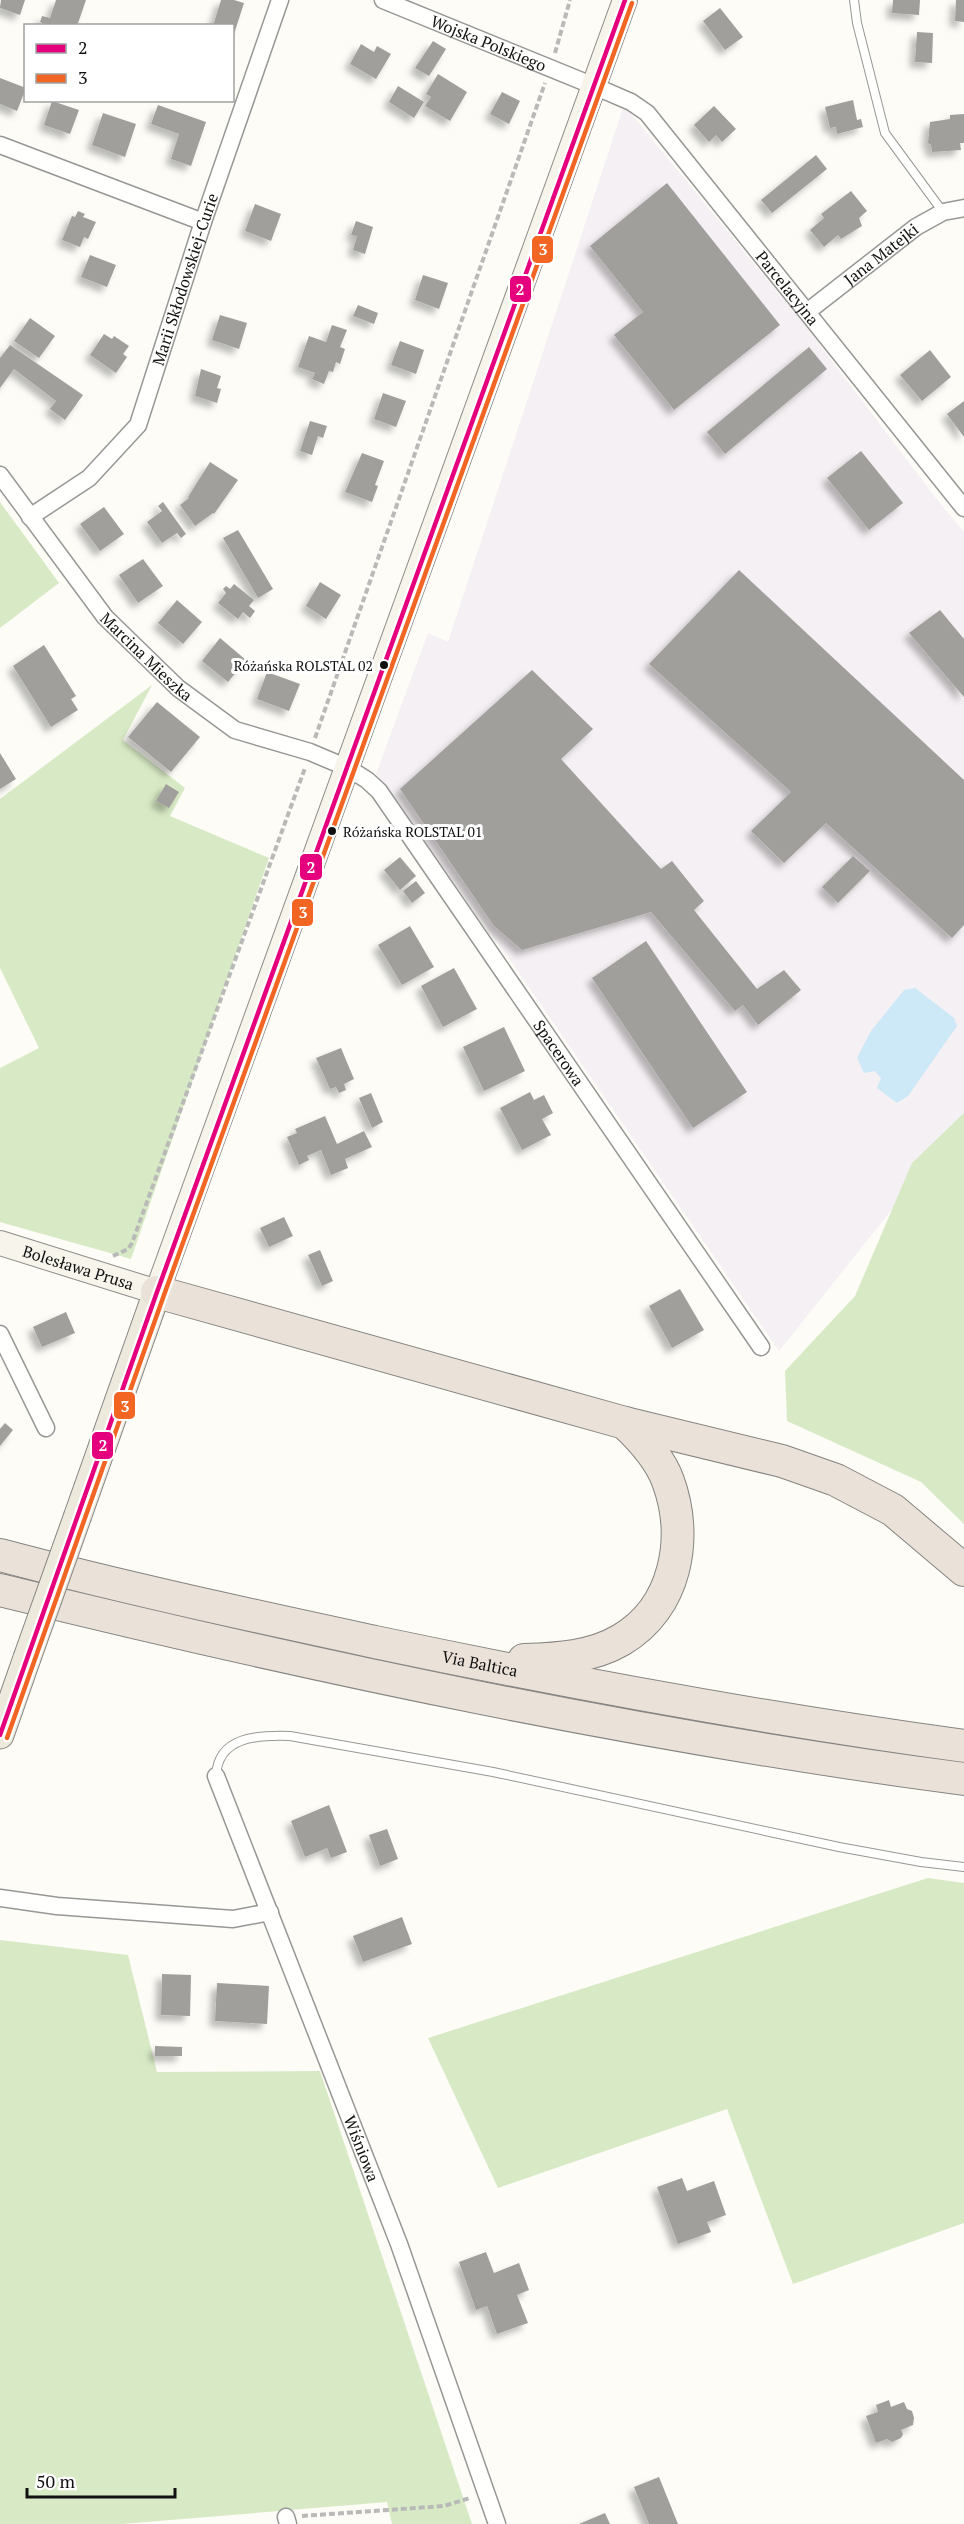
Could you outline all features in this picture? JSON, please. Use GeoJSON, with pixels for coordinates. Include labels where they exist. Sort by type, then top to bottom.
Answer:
{"type":"FeatureCollection","features":[{"type":"Feature","properties":{"kind":"highway"},"geometry":{"type":"LineString","coordinates":[[157,1292],[626,1423],[782,1461],[836,1480],[893,1510],[964,1570]]}},
{"type":"Feature","properties":{"kind":"highway"},"geometry":{"type":"LineString","coordinates":[[471,1662],[560,1659],[584,1654],[621,1640],[636,1629],[658,1604],[671,1582],[675,1565],[678,1543],[675,1513],[668,1481],[645,1442],[626,1423]]}},
{"type":"Feature","properties":{"kind":"highway","name":"Via Baltica"},"geometry":{"type":"LineString","coordinates":[[0,1555],[235,1612],[471,1662],[721,1709],[964,1746]]}},
{"type":"Feature","properties":{"kind":"highway","name":"Via Baltica"},"geometry":{"type":"LineString","coordinates":[[0,1590],[229,1645],[493,1701],[718,1742],[964,1779]]}},
{"type":"Feature","properties":{"kind":"main road"},"geometry":{"type":"LineString","coordinates":[[0,1735],[157,1292]]}},
{"type":"Feature","properties":{"kind":"street","name":"Marii Skłodowskiej-Curie"},"geometry":{"type":"LineString","coordinates":[[30,517],[89,478],[138,425],[203,222],[280,0]]}},
{"type":"Feature","properties":{"kind":"street","name":"Wojska Polskiego"},"geometry":{"type":"LineString","coordinates":[[382,0],[594,86]]}},
{"type":"Feature","properties":{"kind":"street"},"geometry":{"type":"LineString","coordinates":[[157,1292],[626,0]]}},
{"type":"Feature","properties":{"kind":"street","name":"Parcelacyjna"},"geometry":{"type":"LineString","coordinates":[[594,86],[631,102],[647,113],[964,508]]}},
{"type":"Feature","properties":{"kind":"street"},"geometry":{"type":"LineString","coordinates":[[0,145],[203,222]]}},
{"type":"Feature","properties":{"kind":"street","name":"Jana Matejki"},"geometry":{"type":"LineString","coordinates":[[807,312],[916,227],[943,212],[964,208]]}},
{"type":"Feature","properties":{"kind":"street","name":"Marcina Mieszka"},"geometry":{"type":"LineString","coordinates":[[0,475],[105,617],[178,688],[235,730],[310,753],[348,768]]}},
{"type":"Feature","properties":{"kind":"street","name":"Spacerowa"},"geometry":{"type":"LineString","coordinates":[[348,768],[368,780],[379,791],[761,1347]]}},
{"type":"Feature","properties":{"kind":"street","name":"Bolesława Prusa"},"geometry":{"type":"LineString","coordinates":[[0,1244],[157,1292]]}},
{"type":"Feature","properties":{"kind":"street"},"geometry":{"type":"LineString","coordinates":[[0,1334],[46,1428]]}},
{"type":"Feature","properties":{"kind":"street","name":"Wiśniowa"},"geometry":{"type":"LineString","coordinates":[[216,1776],[399,2244],[497,2524]]}},
{"type":"Feature","properties":{"kind":"street"},"geometry":{"type":"LineString","coordinates":[[0,1898],[57,1906],[233,1919],[270,1912]]}},
{"type":"Feature","properties":{"kind":"lane"},"geometry":{"type":"LineString","coordinates":[[855,0],[856,23],[885,132],[943,212]]}},
{"type":"Feature","properties":{"kind":"lane"},"geometry":{"type":"LineString","coordinates":[[216,1776],[221,1755],[235,1743],[273,1736],[304,1737],[504,1775],[839,1847],[921,1862],[964,1867]]}},
{"type":"Feature","properties":{"kind":"path"},"geometry":{"type":"LineString","coordinates":[[553,59],[570,0]]}},
{"type":"Feature","properties":{"kind":"path"},"geometry":{"type":"LineString","coordinates":[[108,1258],[128,1249],[132,1243],[310,753],[548,76]]}},
{"type":"Feature","properties":{"kind":"path"},"geometry":{"type":"LineString","coordinates":[[287,2520],[444,2506],[487,2493]]}},
{"type":"Feature","properties":{"kind":"shaded area"},"geometry":{"type":"Polygon","coordinates":[[[624,105],[807,328],[964,532],[964,1119],[779,1351],[508,957],[376,774],[428,633],[448,642],[624,105]]]}},
{"type":"Feature","properties":{"kind":"green space"},"geometry":{"type":"Polygon","coordinates":[[[0,502],[59,583],[0,628],[0,502]]]}},
{"type":"Feature","properties":{"kind":"green space"},"geometry":{"type":"Polygon","coordinates":[[[152,685],[123,740],[185,788],[170,816],[269,858],[131,1259],[0,1222],[0,1068],[39,1048],[0,968],[0,799],[152,685]]]}},
{"type":"Feature","properties":{"kind":"green space"},"geometry":{"type":"Polygon","coordinates":[[[964,1113],[964,1524],[921,1482],[787,1421],[785,1371],[855,1296],[912,1163],[964,1113]]]}},
{"type":"Feature","properties":{"kind":"green space"},"geometry":{"type":"Polygon","coordinates":[[[928,1878],[964,1883],[964,2223],[793,2284],[727,2109],[498,2188],[428,2038],[928,1878]]]}},
{"type":"Feature","properties":{"kind":"green space"},"geometry":{"type":"Polygon","coordinates":[[[0,1940],[128,1955],[157,2072],[320,2071],[472,2524],[392,2524],[387,2502],[122,2524],[0,2524],[0,1940]]]}},
{"type":"Feature","properties":{"kind":"water"},"geometry":{"type":"Polygon","coordinates":[[[915,988],[954,1018],[957,1026],[908,1096],[897,1103],[877,1088],[881,1078],[875,1071],[864,1073],[857,1058],[871,1031],[904,990],[915,988]]]}},
{"type":"Feature","properties":{"kind":"building"},"geometry":{"type":"Polygon","coordinates":[[[1,0],[25,0],[20,15],[0,8],[1,0]]]}},
{"type":"Feature","properties":{"kind":"building"},"geometry":{"type":"Polygon","coordinates":[[[56,0],[86,0],[78,24],[40,22],[42,16],[50,18],[56,0]]]}},
{"type":"Feature","properties":{"kind":"building"},"geometry":{"type":"Polygon","coordinates":[[[221,0],[244,3],[234,34],[234,24],[214,24],[221,0]]]}},
{"type":"Feature","properties":{"kind":"building"},"geometry":{"type":"Polygon","coordinates":[[[893,0],[920,0],[919,15],[892,13],[893,0]]]}},
{"type":"Feature","properties":{"kind":"building"},"geometry":{"type":"Polygon","coordinates":[[[956,0],[964,0],[964,22],[955,21],[956,0]]]}},
{"type":"Feature","properties":{"kind":"building"},"geometry":{"type":"Polygon","coordinates":[[[720,8],[743,37],[725,50],[703,21],[720,8]]]}},
{"type":"Feature","properties":{"kind":"building"},"geometry":{"type":"Polygon","coordinates":[[[917,32],[933,33],[932,63],[915,62],[917,32]]]}},
{"type":"Feature","properties":{"kind":"building"},"geometry":{"type":"Polygon","coordinates":[[[433,41],[446,49],[429,76],[415,68],[433,41]]]}},
{"type":"Feature","properties":{"kind":"building"},"geometry":{"type":"Polygon","coordinates":[[[361,44],[374,52],[377,46],[391,54],[376,79],[350,64],[361,44]]]}},
{"type":"Feature","properties":{"kind":"building"},"geometry":{"type":"Polygon","coordinates":[[[438,74],[467,92],[450,121],[425,106],[431,97],[426,94],[438,74]]]}},
{"type":"Feature","properties":{"kind":"building"},"geometry":{"type":"Polygon","coordinates":[[[0,78],[24,87],[17,111],[0,104],[0,78]]]}},
{"type":"Feature","properties":{"kind":"building"},"geometry":{"type":"Polygon","coordinates":[[[398,86],[424,102],[414,118],[389,102],[398,86]]]}},
{"type":"Feature","properties":{"kind":"building"},"geometry":{"type":"Polygon","coordinates":[[[502,92],[520,101],[509,124],[490,114],[502,92]]]}},
{"type":"Feature","properties":{"kind":"building"},"geometry":{"type":"Polygon","coordinates":[[[853,100],[857,120],[861,119],[863,127],[837,134],[836,127],[830,128],[825,107],[853,100]]]}},
{"type":"Feature","properties":{"kind":"building"},"geometry":{"type":"Polygon","coordinates":[[[52,102],[79,110],[70,134],[44,125],[52,102]]]}},
{"type":"Feature","properties":{"kind":"building"},"geometry":{"type":"Polygon","coordinates":[[[158,105],[206,122],[191,166],[171,159],[179,134],[151,124],[158,105]]]}},
{"type":"Feature","properties":{"kind":"building"},"geometry":{"type":"Polygon","coordinates":[[[714,106],[736,129],[722,142],[716,135],[709,142],[694,125],[714,106]]]}},
{"type":"Feature","properties":{"kind":"building"},"geometry":{"type":"Polygon","coordinates":[[[103,113],[136,124],[125,157],[92,145],[103,113]]]}},
{"type":"Feature","properties":{"kind":"building"},"geometry":{"type":"Polygon","coordinates":[[[964,114],[964,143],[960,143],[961,150],[932,152],[931,145],[928,143],[930,122],[950,119],[950,115],[964,114]]]}},
{"type":"Feature","properties":{"kind":"building"},"geometry":{"type":"Polygon","coordinates":[[[816,155],[827,169],[772,213],[761,200],[816,155]]]}},
{"type":"Feature","properties":{"kind":"building"},"geometry":{"type":"Polygon","coordinates":[[[667,183],[780,325],[674,410],[614,335],[643,312],[590,246],[667,183]]]}},
{"type":"Feature","properties":{"kind":"building"},"geometry":{"type":"Polygon","coordinates":[[[851,191],[867,211],[859,218],[862,226],[841,239],[838,235],[824,247],[810,230],[824,218],[821,214],[851,191]]]}},
{"type":"Feature","properties":{"kind":"building"},"geometry":{"type":"Polygon","coordinates":[[[255,204],[281,214],[271,241],[245,231],[255,204]]]}},
{"type":"Feature","properties":{"kind":"building"},"geometry":{"type":"Polygon","coordinates":[[[78,211],[85,214],[83,217],[96,222],[88,239],[84,237],[80,247],[62,240],[72,216],[75,217],[78,211]]]}},
{"type":"Feature","properties":{"kind":"building"},"geometry":{"type":"Polygon","coordinates":[[[356,221],[373,227],[365,254],[353,250],[357,236],[351,235],[356,221]]]}},
{"type":"Feature","properties":{"kind":"building"},"geometry":{"type":"Polygon","coordinates":[[[90,255],[116,265],[107,287],[81,277],[90,255]]]}},
{"type":"Feature","properties":{"kind":"building"},"geometry":{"type":"Polygon","coordinates":[[[423,275],[448,283],[439,309],[415,300],[423,275]]]}},
{"type":"Feature","properties":{"kind":"building"},"geometry":{"type":"Polygon","coordinates":[[[358,305],[378,313],[374,324],[353,316],[358,305]]]}},
{"type":"Feature","properties":{"kind":"building"},"geometry":{"type":"Polygon","coordinates":[[[220,315],[247,323],[239,349],[212,340],[220,315]]]}},
{"type":"Feature","properties":{"kind":"building"},"geometry":{"type":"Polygon","coordinates":[[[30,318],[55,336],[39,358],[14,341],[30,318]]]}},
{"type":"Feature","properties":{"kind":"building"},"geometry":{"type":"Polygon","coordinates":[[[332,325],[347,330],[340,347],[345,349],[340,364],[336,362],[333,372],[329,371],[324,384],[312,379],[315,373],[298,367],[309,336],[326,342],[332,325]]]}},
{"type":"Feature","properties":{"kind":"building"},"geometry":{"type":"Polygon","coordinates":[[[104,334],[112,339],[114,336],[129,346],[123,354],[127,357],[116,373],[90,355],[104,334]]]}},
{"type":"Feature","properties":{"kind":"building"},"geometry":{"type":"Polygon","coordinates":[[[400,341],[424,350],[416,374],[391,365],[400,341]]]}},
{"type":"Feature","properties":{"kind":"building"},"geometry":{"type":"Polygon","coordinates":[[[10,345],[83,395],[65,420],[50,409],[56,401],[14,369],[0,388],[0,358],[10,345]]]}},
{"type":"Feature","properties":{"kind":"building"},"geometry":{"type":"Polygon","coordinates":[[[809,347],[827,369],[725,454],[707,432],[809,347]]]}},
{"type":"Feature","properties":{"kind":"building"},"geometry":{"type":"Polygon","coordinates":[[[930,350],[951,377],[922,401],[900,375],[930,350]]]}},
{"type":"Feature","properties":{"kind":"building"},"geometry":{"type":"Polygon","coordinates":[[[201,369],[221,376],[217,388],[221,389],[217,403],[195,396],[201,369]]]}},
{"type":"Feature","properties":{"kind":"building"},"geometry":{"type":"Polygon","coordinates":[[[383,393],[406,401],[396,427],[374,419],[383,393]]]}},
{"type":"Feature","properties":{"kind":"building"},"geometry":{"type":"Polygon","coordinates":[[[964,401],[964,437],[947,414],[964,401]]]}},
{"type":"Feature","properties":{"kind":"building"},"geometry":{"type":"Polygon","coordinates":[[[310,421],[327,426],[323,438],[318,436],[312,455],[300,451],[310,421]]]}},
{"type":"Feature","properties":{"kind":"building"},"geometry":{"type":"Polygon","coordinates":[[[861,451],[903,503],[869,530],[827,478],[861,451]]]}},
{"type":"Feature","properties":{"kind":"building"},"geometry":{"type":"Polygon","coordinates":[[[362,453],[384,461],[375,485],[378,486],[372,502],[345,492],[362,453]]]}},
{"type":"Feature","properties":{"kind":"building"},"geometry":{"type":"Polygon","coordinates":[[[210,462],[238,480],[214,514],[195,526],[180,505],[189,498],[210,462]]]}},
{"type":"Feature","properties":{"kind":"building"},"geometry":{"type":"Polygon","coordinates":[[[163,502],[186,534],[181,538],[177,533],[162,543],[147,522],[162,511],[158,506],[163,502]]]}},
{"type":"Feature","properties":{"kind":"building"},"geometry":{"type":"Polygon","coordinates":[[[104,507],[124,534],[100,551],[80,524],[104,507]]]}},
{"type":"Feature","properties":{"kind":"building"},"geometry":{"type":"Polygon","coordinates":[[[238,530],[273,589],[258,598],[223,538],[238,530]]]}},
{"type":"Feature","properties":{"kind":"building"},"geometry":{"type":"Polygon","coordinates":[[[143,559],[163,586],[138,603],[119,575],[143,559]]]}},
{"type":"Feature","properties":{"kind":"building"},"geometry":{"type":"Polygon","coordinates":[[[739,570],[964,780],[964,925],[952,938],[826,823],[784,863],[751,831],[791,792],[649,664],[739,570]]]}},
{"type":"Feature","properties":{"kind":"building"},"geometry":{"type":"Polygon","coordinates":[[[320,582],[341,595],[326,619],[306,606],[320,582]]]}},
{"type":"Feature","properties":{"kind":"building"},"geometry":{"type":"Polygon","coordinates":[[[234,584],[254,600],[249,606],[255,611],[250,618],[243,612],[238,619],[218,603],[226,593],[223,589],[226,586],[230,589],[234,584]]]}},
{"type":"Feature","properties":{"kind":"building"},"geometry":{"type":"Polygon","coordinates":[[[177,600],[202,622],[183,644],[158,623],[177,600]]]}},
{"type":"Feature","properties":{"kind":"building"},"geometry":{"type":"Polygon","coordinates":[[[940,610],[964,639],[964,697],[909,633],[940,610]]]}},
{"type":"Feature","properties":{"kind":"building"},"geometry":{"type":"Polygon","coordinates":[[[220,638],[246,660],[228,682],[202,661],[220,638]]]}},
{"type":"Feature","properties":{"kind":"building"},"geometry":{"type":"Polygon","coordinates":[[[44,645],[76,696],[71,699],[78,710],[51,727],[13,666],[44,645]]]}},
{"type":"Feature","properties":{"kind":"building"},"geometry":{"type":"Polygon","coordinates":[[[532,670],[593,729],[561,759],[661,869],[672,861],[704,901],[694,910],[757,989],[784,970],[801,990],[758,1025],[743,1005],[735,1011],[651,912],[522,950],[494,926],[400,789],[532,670]]]}},
{"type":"Feature","properties":{"kind":"building"},"geometry":{"type":"Polygon","coordinates":[[[267,672],[300,684],[289,711],[257,699],[267,672]]]}},
{"type":"Feature","properties":{"kind":"building"},"geometry":{"type":"Polygon","coordinates":[[[157,702],[200,737],[171,772],[128,737],[157,702]]]}},
{"type":"Feature","properties":{"kind":"building"},"geometry":{"type":"Polygon","coordinates":[[[0,753],[16,779],[0,789],[0,753]]]}},
{"type":"Feature","properties":{"kind":"building"},"geometry":{"type":"Polygon","coordinates":[[[166,784],[179,792],[169,808],[156,801],[166,784]]]}},
{"type":"Feature","properties":{"kind":"building"},"geometry":{"type":"Polygon","coordinates":[[[853,856],[870,871],[838,903],[822,887],[853,856]]]}},
{"type":"Feature","properties":{"kind":"building"},"geometry":{"type":"Polygon","coordinates":[[[400,857],[416,876],[400,890],[384,870],[400,857]]]}},
{"type":"Feature","properties":{"kind":"building"},"geometry":{"type":"Polygon","coordinates":[[[416,881],[425,893],[412,903],[403,891],[416,881]]]}},
{"type":"Feature","properties":{"kind":"building"},"geometry":{"type":"Polygon","coordinates":[[[410,926],[434,967],[402,985],[378,945],[410,926]]]}},
{"type":"Feature","properties":{"kind":"building"},"geometry":{"type":"Polygon","coordinates":[[[646,941],[747,1092],[693,1128],[592,978],[646,941]]]}},
{"type":"Feature","properties":{"kind":"building"},"geometry":{"type":"Polygon","coordinates":[[[454,968],[477,1009],[443,1027],[421,986],[454,968]]]}},
{"type":"Feature","properties":{"kind":"building"},"geometry":{"type":"Polygon","coordinates":[[[504,1027],[525,1071],[484,1091],[463,1047],[504,1027]]]}},
{"type":"Feature","properties":{"kind":"building"},"geometry":{"type":"Polygon","coordinates":[[[341,1048],[354,1079],[344,1084],[346,1090],[339,1093],[336,1087],[330,1089],[316,1058],[341,1048]]]}},
{"type":"Feature","properties":{"kind":"building"},"geometry":{"type":"Polygon","coordinates":[[[530,1092],[534,1100],[544,1095],[553,1113],[542,1119],[551,1135],[522,1150],[500,1108],[530,1092]]]}},
{"type":"Feature","properties":{"kind":"building"},"geometry":{"type":"Polygon","coordinates":[[[371,1093],[383,1122],[372,1128],[359,1098],[371,1093]]]}},
{"type":"Feature","properties":{"kind":"building"},"geometry":{"type":"Polygon","coordinates":[[[325,1116],[337,1144],[364,1131],[372,1147],[345,1159],[348,1168],[331,1175],[321,1150],[307,1156],[309,1160],[299,1165],[287,1137],[297,1133],[295,1129],[325,1116]]]}},
{"type":"Feature","properties":{"kind":"building"},"geometry":{"type":"Polygon","coordinates":[[[284,1217],[293,1236],[269,1247],[260,1228],[284,1217]]]}},
{"type":"Feature","properties":{"kind":"building"},"geometry":{"type":"Polygon","coordinates":[[[320,1250],[333,1281],[322,1286],[308,1255],[320,1250]]]}},
{"type":"Feature","properties":{"kind":"building"},"geometry":{"type":"Polygon","coordinates":[[[680,1289],[704,1330],[672,1348],[649,1306],[680,1289]]]}},
{"type":"Feature","properties":{"kind":"building"},"geometry":{"type":"Polygon","coordinates":[[[66,1312],[75,1333],[42,1347],[33,1327],[66,1312]]]}},
{"type":"Feature","properties":{"kind":"building"},"geometry":{"type":"Polygon","coordinates":[[[5,1423],[13,1430],[0,1446],[0,1429],[5,1423]]]}},
{"type":"Feature","properties":{"kind":"building"},"geometry":{"type":"Polygon","coordinates":[[[329,1805],[347,1852],[331,1858],[327,1848],[305,1857],[291,1821],[329,1805]]]}},
{"type":"Feature","properties":{"kind":"building"},"geometry":{"type":"Polygon","coordinates":[[[387,1829],[398,1859],[380,1866],[369,1835],[387,1829]]]}},
{"type":"Feature","properties":{"kind":"building"},"geometry":{"type":"Polygon","coordinates":[[[402,1917],[412,1944],[363,1962],[353,1936],[402,1917]]]}},
{"type":"Feature","properties":{"kind":"building"},"geometry":{"type":"Polygon","coordinates":[[[162,1974],[191,1975],[190,2016],[161,2015],[162,1974]]]}},
{"type":"Feature","properties":{"kind":"building"},"geometry":{"type":"Polygon","coordinates":[[[217,1983],[269,1986],[267,2024],[215,2021],[217,1983]]]}},
{"type":"Feature","properties":{"kind":"building"},"geometry":{"type":"Polygon","coordinates":[[[155,2046],[182,2047],[182,2056],[155,2056],[155,2046]]]}},
{"type":"Feature","properties":{"kind":"building"},"geometry":{"type":"Polygon","coordinates":[[[682,2178],[687,2191],[714,2181],[726,2215],[707,2222],[711,2232],[678,2244],[657,2187],[682,2178]]]}},
{"type":"Feature","properties":{"kind":"building"},"geometry":{"type":"Polygon","coordinates":[[[486,2252],[494,2273],[519,2263],[529,2290],[517,2295],[528,2323],[497,2334],[487,2306],[476,2310],[459,2262],[486,2252]]]}},
{"type":"Feature","properties":{"kind":"building"},"geometry":{"type":"Polygon","coordinates":[[[889,2400],[891,2407],[904,2402],[907,2409],[912,2411],[913,2425],[901,2430],[903,2434],[901,2438],[892,2442],[887,2439],[876,2443],[866,2416],[878,2412],[876,2405],[889,2400]]]}},
{"type":"Feature","properties":{"kind":"building"},"geometry":{"type":"Polygon","coordinates":[[[659,2477],[678,2524],[649,2524],[634,2487],[659,2477]]]}},
{"type":"Feature","properties":{"kind":"building"},"geometry":{"type":"Polygon","coordinates":[[[605,2513],[610,2524],[579,2524],[605,2513]]]}},
{"type":"Feature","properties":{"kind":"transit line","name":"2"},"geometry":{"type":"LineString","coordinates":[[0,1735],[157,1292],[625,0]]}},
{"type":"Feature","properties":{"kind":"transit line","name":"3"},"geometry":{"type":"LineString","coordinates":[[7,1738],[164,1295],[632,3]]}},
{"type":"Feature","properties":{"kind":"place","name":"Różańska ROLSTAL 02"},"geometry":{"type":"Point","coordinates":[384,665]}},
{"type":"Feature","properties":{"kind":"place","name":"Różańska ROLSTAL 01"},"geometry":{"type":"Point","coordinates":[332,831]}}]}
